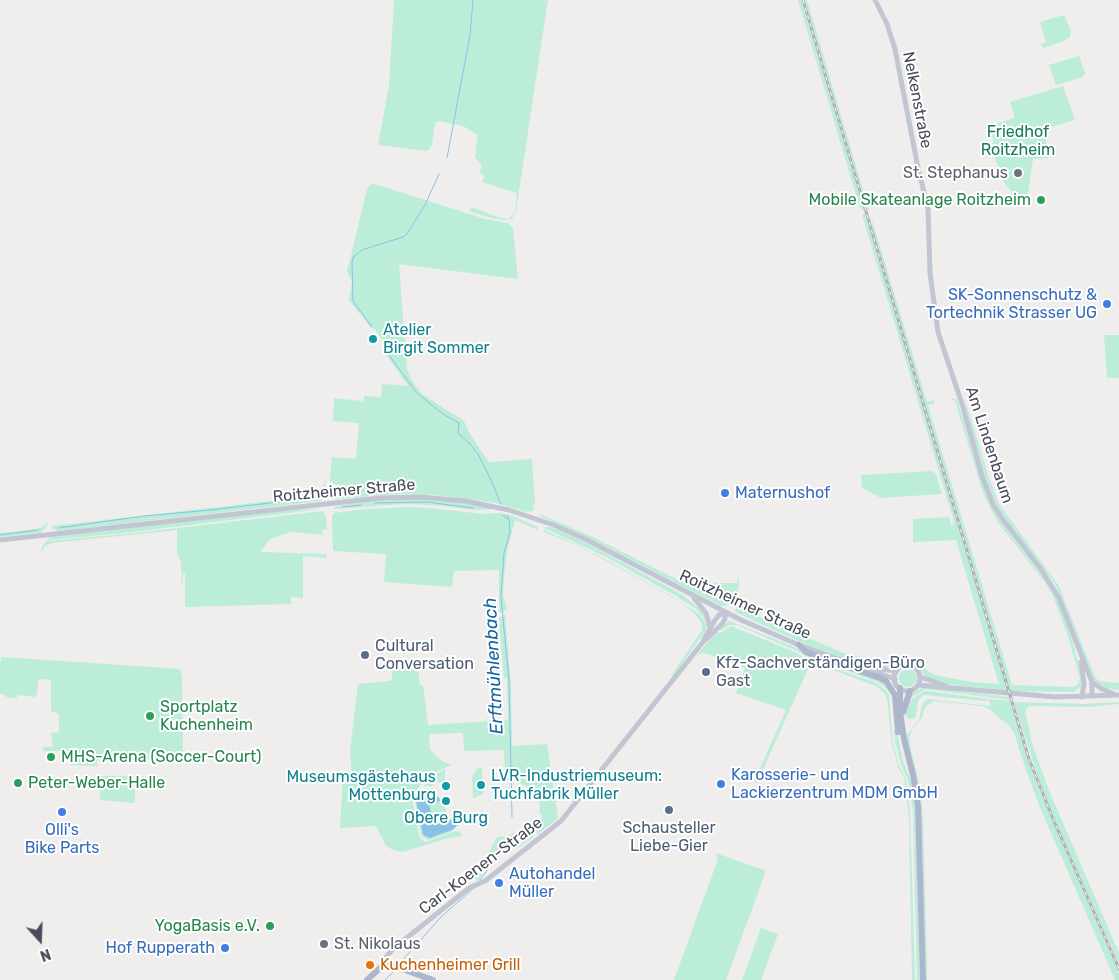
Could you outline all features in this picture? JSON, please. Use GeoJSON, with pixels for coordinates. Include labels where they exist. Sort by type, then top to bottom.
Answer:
{"type":"FeatureCollection","features":[{"type":"Feature","properties":{"kind":"main road"},"geometry":{"type":"LineString","coordinates":[[799,646],[806,652],[880,678],[889,684],[895,695],[901,748],[906,766],[912,772]]}},
{"type":"Feature","properties":{"kind":"main road"},"geometry":{"type":"LineString","coordinates":[[900,688],[900,712],[902,715],[904,739],[918,806],[923,980]]}},
{"type":"Feature","properties":{"kind":"main road"},"geometry":{"type":"LineString","coordinates":[[902,715],[910,691]]}},
{"type":"Feature","properties":{"kind":"main road"},"geometry":{"type":"LineString","coordinates":[[367,980],[378,969],[385,966],[399,967],[433,980]]}},
{"type":"Feature","properties":{"kind":"street","name":"Nelkenstraße"},"geometry":{"type":"LineString","coordinates":[[875,0],[882,12],[895,50],[928,209],[931,289],[941,342]]}},
{"type":"Feature","properties":{"kind":"street","name":"Am Lindenbaum"},"geometry":{"type":"LineString","coordinates":[[941,342],[963,407],[982,476],[993,504],[1008,528],[1041,568],[1054,588],[1065,610],[1092,682],[1092,696]]}},
{"type":"Feature","properties":{"kind":"street","name":"Roitzheimer Straße"},"geometry":{"type":"LineString","coordinates":[[0,540],[387,497],[439,498],[498,507],[542,520],[578,536],[725,613],[799,646],[895,679]]}},
{"type":"Feature","properties":{"kind":"street"},"geometry":{"type":"LineString","coordinates":[[692,596],[706,613],[710,626]]}},
{"type":"Feature","properties":{"kind":"street","name":"Carl-Koenen-Straße"},"geometry":{"type":"LineString","coordinates":[[385,966],[386,957],[394,948],[565,817],[703,642],[722,624],[725,619],[725,613],[719,615],[710,626],[703,642]]}},
{"type":"Feature","properties":{"kind":"street","name":"Am Lindenbaum"},"geometry":{"type":"LineString","coordinates":[[1081,655],[1084,683],[1082,697]]}},
{"type":"Feature","properties":{"kind":"street"},"geometry":{"type":"LineString","coordinates":[[911,666],[918,671],[920,677],[918,685],[910,691],[900,688],[895,679],[897,671],[902,667],[911,666]]}},
{"type":"Feature","properties":{"kind":"street","name":"Roitzheimer Straße"},"geometry":{"type":"LineString","coordinates":[[866,668],[897,671]]}},
{"type":"Feature","properties":{"kind":"street"},"geometry":{"type":"LineString","coordinates":[[920,677],[950,687]]}},
{"type":"Feature","properties":{"kind":"street"},"geometry":{"type":"LineString","coordinates":[[1092,682],[1102,689],[1118,695]]}},
{"type":"Feature","properties":{"kind":"street"},"geometry":{"type":"LineString","coordinates":[[918,685],[1010,694],[1082,697],[1118,695]]}},
{"type":"Feature","properties":{"kind":"green space"},"geometry":{"type":"Polygon","coordinates":[[[394,0],[548,0],[516,211],[512,219],[505,220],[491,218],[469,211],[471,207],[508,219],[515,212],[517,193],[482,182],[485,176],[479,173],[482,166],[475,157],[478,135],[463,126],[439,121],[435,123],[432,145],[427,151],[378,145],[389,85],[394,0]]]}},
{"type":"Feature","properties":{"kind":"green space"},"geometry":{"type":"Polygon","coordinates":[[[798,0],[801,0],[864,210],[859,205],[798,0]]]}},
{"type":"Feature","properties":{"kind":"green space"},"geometry":{"type":"Polygon","coordinates":[[[805,0],[807,0],[869,210],[867,210],[805,0]]]}},
{"type":"Feature","properties":{"kind":"green space"},"geometry":{"type":"Polygon","coordinates":[[[1064,15],[1071,31],[1070,37],[1043,48],[1041,44],[1046,42],[1040,22],[1064,15]]]}},
{"type":"Feature","properties":{"kind":"green space"},"geometry":{"type":"Polygon","coordinates":[[[1079,56],[1085,73],[1083,77],[1056,85],[1049,65],[1079,56]]]}},
{"type":"Feature","properties":{"kind":"green space","name":"Friedhof Roitzheim"},"geometry":{"type":"Polygon","coordinates":[[[1063,86],[1075,120],[1044,129],[1049,158],[1033,159],[1027,200],[1012,193],[1004,182],[990,144],[994,143],[990,129],[986,130],[985,127],[1015,118],[1010,102],[1063,86]]]}},
{"type":"Feature","properties":{"kind":"green space"},"geometry":{"type":"Polygon","coordinates":[[[372,183],[485,219],[508,223],[513,228],[518,279],[399,264],[407,369],[412,381],[422,394],[464,421],[470,434],[489,462],[532,459],[535,503],[533,511],[527,512],[496,503],[436,495],[399,494],[337,499],[332,496],[334,492],[345,493],[346,485],[333,484],[333,481],[330,482],[332,452],[332,457],[356,459],[359,423],[333,421],[334,398],[361,401],[363,403],[364,396],[381,397],[382,384],[408,386],[385,353],[387,350],[383,345],[385,343],[349,300],[352,281],[347,271],[367,189],[372,183]]]}},
{"type":"Feature","properties":{"kind":"green space"},"geometry":{"type":"Polygon","coordinates":[[[863,214],[865,214],[1008,691],[953,685],[927,678],[917,666],[910,663],[903,663],[894,668],[871,666],[849,660],[809,646],[735,612],[736,604],[742,594],[739,602],[744,610],[841,652],[890,665],[902,659],[912,658],[920,662],[928,671],[935,675],[971,682],[999,684],[956,540],[913,542],[913,519],[949,517],[952,527],[954,522],[863,214]]]}},
{"type":"Feature","properties":{"kind":"green space"},"geometry":{"type":"Polygon","coordinates":[[[871,217],[927,402],[934,400],[935,403],[928,405],[1012,685],[1073,687],[1078,684],[1080,678],[1067,633],[1053,596],[1044,581],[999,524],[990,508],[983,493],[955,401],[950,399],[956,399],[958,402],[981,479],[992,506],[1006,529],[1043,576],[1059,603],[1071,636],[1082,677],[1081,686],[1074,692],[1010,691],[873,231],[871,217]]]}},
{"type":"Feature","properties":{"kind":"green space"},"geometry":{"type":"Polygon","coordinates":[[[1104,335],[1119,335],[1119,378],[1107,378],[1104,335]]]}},
{"type":"Feature","properties":{"kind":"green space"},"geometry":{"type":"Polygon","coordinates":[[[964,396],[999,504],[1059,586],[1095,677],[1099,681],[1119,683],[1119,690],[1105,688],[1094,680],[1055,584],[1009,525],[997,506],[985,476],[970,425],[964,396]]]}},
{"type":"Feature","properties":{"kind":"green space"},"geometry":{"type":"Polygon","coordinates":[[[932,471],[936,474],[942,494],[881,498],[862,488],[861,475],[932,471]]]}},
{"type":"Feature","properties":{"kind":"green space"},"geometry":{"type":"Polygon","coordinates":[[[326,473],[324,496],[321,501],[58,531],[51,526],[315,496],[322,494],[326,473]]]}},
{"type":"Feature","properties":{"kind":"green space"},"geometry":{"type":"Polygon","coordinates":[[[417,499],[463,503],[497,509],[476,510],[406,504],[333,509],[337,506],[374,501],[417,499]]]}},
{"type":"Feature","properties":{"kind":"green space"},"geometry":{"type":"Polygon","coordinates":[[[411,507],[481,514],[500,513],[513,516],[538,527],[538,530],[515,520],[508,547],[504,576],[503,594],[507,610],[500,613],[499,610],[499,570],[454,571],[452,587],[384,582],[386,554],[333,551],[332,517],[334,513],[365,509],[411,507]]]}},
{"type":"Feature","properties":{"kind":"green space"},"geometry":{"type":"Polygon","coordinates":[[[321,509],[124,533],[48,540],[50,537],[56,536],[291,510],[321,509]]]}},
{"type":"Feature","properties":{"kind":"green space"},"geometry":{"type":"Polygon","coordinates":[[[323,511],[326,517],[327,529],[322,530],[323,535],[290,532],[269,540],[260,552],[327,554],[327,558],[303,556],[303,598],[291,597],[291,604],[185,607],[185,573],[183,574],[182,590],[181,563],[177,552],[177,530],[52,543],[45,546],[40,555],[43,545],[47,541],[126,534],[323,511]]]}},
{"type":"Feature","properties":{"kind":"green space"},"geometry":{"type":"Polygon","coordinates":[[[538,513],[595,538],[684,583],[737,583],[739,574],[738,595],[729,605],[721,606],[591,539],[542,517],[538,513]]]}},
{"type":"Feature","properties":{"kind":"green space"},"geometry":{"type":"Polygon","coordinates":[[[48,522],[40,533],[0,537],[0,533],[36,529],[48,522]]]}},
{"type":"Feature","properties":{"kind":"green space"},"geometry":{"type":"Polygon","coordinates":[[[544,528],[563,532],[594,547],[681,594],[702,610],[707,622],[696,609],[676,596],[606,557],[544,528]]]}},
{"type":"Feature","properties":{"kind":"green space"},"geometry":{"type":"Polygon","coordinates":[[[544,530],[569,541],[616,565],[680,602],[574,544],[544,532],[544,530]]]}},
{"type":"Feature","properties":{"kind":"green space"},"geometry":{"type":"Polygon","coordinates":[[[681,602],[700,615],[707,625],[706,630],[674,675],[671,676],[702,630],[702,624],[696,615],[681,602]]]}},
{"type":"Feature","properties":{"kind":"green space"},"geometry":{"type":"Polygon","coordinates":[[[505,614],[511,682],[512,746],[547,744],[558,818],[537,835],[535,823],[540,823],[540,819],[542,819],[539,800],[534,800],[532,791],[526,786],[513,780],[505,780],[504,750],[464,751],[463,733],[429,734],[430,749],[442,761],[451,765],[432,774],[413,796],[419,835],[426,842],[457,831],[462,836],[448,838],[403,852],[386,846],[376,826],[340,828],[343,777],[352,776],[350,752],[358,684],[390,681],[392,671],[418,668],[420,685],[423,685],[428,725],[508,720],[507,678],[504,678],[499,618],[505,614]]]}},
{"type":"Feature","properties":{"kind":"green space"},"geometry":{"type":"Polygon","coordinates":[[[729,621],[795,647],[803,653],[884,682],[893,696],[878,682],[806,656],[737,625],[729,625],[718,630],[729,621]]]}},
{"type":"Feature","properties":{"kind":"green space"},"geometry":{"type":"Polygon","coordinates":[[[731,626],[797,653],[804,658],[877,683],[889,695],[893,744],[906,780],[910,812],[915,980],[912,980],[909,817],[904,778],[899,769],[892,745],[888,704],[885,694],[876,686],[812,664],[757,783],[754,782],[786,710],[736,693],[745,668],[702,652],[697,655],[716,632],[721,633],[731,626]]]}},
{"type":"Feature","properties":{"kind":"green space"},"geometry":{"type":"Polygon","coordinates":[[[2,657],[180,669],[182,677],[183,759],[100,759],[97,761],[97,766],[70,765],[71,751],[43,751],[43,747],[53,747],[51,733],[59,732],[59,714],[51,711],[51,680],[42,679],[38,681],[35,697],[17,695],[17,698],[6,697],[0,694],[0,663],[2,657]]]}},
{"type":"Feature","properties":{"kind":"green space"},"geometry":{"type":"Polygon","coordinates":[[[904,669],[912,669],[917,674],[915,685],[904,687],[899,682],[899,674],[904,669]]]}},
{"type":"Feature","properties":{"kind":"green space"},"geometry":{"type":"Polygon","coordinates":[[[924,687],[1010,697],[1011,700],[926,689],[910,698],[911,694],[924,687]]]}},
{"type":"Feature","properties":{"kind":"green space"},"geometry":{"type":"Polygon","coordinates":[[[924,691],[988,699],[985,701],[924,695],[918,700],[916,716],[913,719],[909,719],[905,715],[907,701],[924,691]]]}},
{"type":"Feature","properties":{"kind":"green space"},"geometry":{"type":"Polygon","coordinates":[[[927,699],[990,706],[990,702],[987,702],[990,699],[1010,701],[1037,785],[1119,973],[1119,980],[1115,980],[1039,805],[1014,733],[1008,724],[991,710],[982,706],[934,701],[925,707],[922,718],[912,730],[909,738],[920,786],[923,817],[926,980],[921,806],[906,736],[919,720],[922,705],[927,699]]]}},
{"type":"Feature","properties":{"kind":"green space"},"geometry":{"type":"Polygon","coordinates":[[[1014,702],[1085,704],[1119,702],[1119,704],[1088,707],[1029,706],[1025,710],[1032,743],[1048,788],[1119,953],[1119,964],[1044,796],[1014,702]]]}},
{"type":"Feature","properties":{"kind":"green space"},"geometry":{"type":"Polygon","coordinates":[[[896,727],[903,761],[910,778],[915,808],[920,980],[917,980],[913,811],[908,781],[895,742],[894,730],[896,727]]]}},
{"type":"Feature","properties":{"kind":"green space"},"geometry":{"type":"Polygon","coordinates":[[[482,767],[483,794],[473,798],[472,777],[477,769],[482,767]]]}},
{"type":"Feature","properties":{"kind":"green space"},"geometry":{"type":"Polygon","coordinates":[[[445,769],[445,783],[435,782],[432,786],[423,786],[435,775],[445,769]]]}},
{"type":"Feature","properties":{"kind":"green space"},"geometry":{"type":"Polygon","coordinates":[[[100,776],[133,776],[135,803],[100,800],[100,776]]]}},
{"type":"Feature","properties":{"kind":"green space"},"geometry":{"type":"Polygon","coordinates":[[[428,789],[420,795],[433,837],[452,830],[453,819],[434,825],[429,806],[431,803],[440,801],[449,819],[458,816],[460,823],[451,832],[429,840],[421,835],[415,801],[418,793],[428,789]]]}},
{"type":"Feature","properties":{"kind":"green space"},"geometry":{"type":"Polygon","coordinates":[[[532,833],[534,837],[518,848],[511,840],[515,834],[519,840],[522,839],[521,834],[532,833]]]}},
{"type":"Feature","properties":{"kind":"green space"},"geometry":{"type":"Polygon","coordinates":[[[511,834],[509,838],[477,881],[475,878],[497,837],[509,836],[511,834]]]}},
{"type":"Feature","properties":{"kind":"green space"},"geometry":{"type":"Polygon","coordinates":[[[716,853],[766,871],[726,980],[674,980],[718,859],[716,853]]]}},
{"type":"Feature","properties":{"kind":"green space"},"geometry":{"type":"Polygon","coordinates":[[[761,928],[778,934],[761,980],[742,980],[761,928]]]}},
{"type":"Feature","properties":{"kind":"water"},"geometry":{"type":"Polygon","coordinates":[[[429,790],[431,799],[439,797],[440,801],[429,804],[434,825],[456,818],[459,820],[459,823],[452,830],[430,838],[423,835],[416,801],[420,795],[429,790]]]}},
{"type":"Feature","properties":{"kind":"waterway","name":"Erftmühlenbach"},"geometry":{"type":"LineString","coordinates":[[447,158],[470,35],[473,0]]}},
{"type":"Feature","properties":{"kind":"waterway","name":"Erftmühlenbach"},"geometry":{"type":"LineString","coordinates":[[372,327],[353,301],[352,262],[354,256],[362,250],[407,234],[425,205],[439,174]]}},
{"type":"Feature","properties":{"kind":"waterway","name":"Erftmühlenbach"},"geometry":{"type":"LineString","coordinates":[[384,344],[391,358],[417,393],[443,414],[459,423],[458,433],[478,454],[501,504]]}},
{"type":"Feature","properties":{"kind":"waterway"},"geometry":{"type":"LineString","coordinates":[[58,528],[144,516],[320,497]]}},
{"type":"Feature","properties":{"kind":"waterway"},"geometry":{"type":"LineString","coordinates":[[375,503],[427,502],[473,508]]}},
{"type":"Feature","properties":{"kind":"waterway"},"geometry":{"type":"LineString","coordinates":[[342,507],[361,505]]}},
{"type":"Feature","properties":{"kind":"waterway","name":"Erftmühlenbach"},"geometry":{"type":"LineString","coordinates":[[502,515],[508,519]]}},
{"type":"Feature","properties":{"kind":"waterway","name":"Erftmühlenbach"},"geometry":{"type":"LineString","coordinates":[[507,515],[510,532],[504,553],[501,597],[509,681],[512,817]]}},
{"type":"Feature","properties":{"kind":"waterway"},"geometry":{"type":"LineString","coordinates":[[0,535],[38,530]]}},
{"type":"Feature","properties":{"kind":"waterway","name":"Erftmühlenbach"},"geometry":{"type":"LineString","coordinates":[[480,880],[513,834]]}},
{"type":"Feature","properties":{"kind":"waterway","name":"Erftmühlenbach"},"geometry":{"type":"LineString","coordinates":[[401,962],[441,917],[475,887]]}},
{"type":"Feature","properties":{"kind":"waterway","name":"Erftmühlenbach"},"geometry":{"type":"LineString","coordinates":[[385,980],[393,972]]}},
{"type":"Feature","properties":{"kind":"railway"},"geometry":{"type":"LineString","coordinates":[[803,0],[1029,759],[1053,819],[1119,969]]}},
{"type":"Feature","properties":{"kind":"place","name":"St. Stephanus"},"geometry":{"type":"Point","coordinates":[1018,173]}},
{"type":"Feature","properties":{"kind":"place","name":"Mobile Skateanlage Roitzheim"},"geometry":{"type":"Point","coordinates":[1041,200]}},
{"type":"Feature","properties":{"kind":"place","name":"SK-Sonnenschutz & Tortechnik Strasser UG"},"geometry":{"type":"Point","coordinates":[1107,304]}},
{"type":"Feature","properties":{"kind":"place","name":"Atelier Birgit Sommer"},"geometry":{"type":"Point","coordinates":[373,339]}},
{"type":"Feature","properties":{"kind":"place","name":"Maternushof"},"geometry":{"type":"Point","coordinates":[725,493]}},
{"type":"Feature","properties":{"kind":"place","name":"Cultural Conversation"},"geometry":{"type":"Point","coordinates":[365,655]}},
{"type":"Feature","properties":{"kind":"place","name":"Kfz-Sachverständigen-Büro Gast"},"geometry":{"type":"Point","coordinates":[706,672]}},
{"type":"Feature","properties":{"kind":"place","name":"Sportplatz Kuchenheim"},"geometry":{"type":"Point","coordinates":[150,716]}},
{"type":"Feature","properties":{"kind":"place","name":"MHS-Arena (Soccer-Court)"},"geometry":{"type":"Point","coordinates":[51,757]}},
{"type":"Feature","properties":{"kind":"place","name":"Peter-Weber-Halle"},"geometry":{"type":"Point","coordinates":[18,783]}},
{"type":"Feature","properties":{"kind":"place","name":"Karosserie- und Lackierzentrum MDM GmbH"},"geometry":{"type":"Point","coordinates":[721,784]}},
{"type":"Feature","properties":{"kind":"place","name":"LVR-Industriemuseum: Tuchfabrik Müller"},"geometry":{"type":"Point","coordinates":[481,785]}},
{"type":"Feature","properties":{"kind":"place","name":"Museumsgästehaus Mottenburg"},"geometry":{"type":"Point","coordinates":[446,786]}},
{"type":"Feature","properties":{"kind":"place","name":"Obere Burg"},"geometry":{"type":"Point","coordinates":[446,801]}},
{"type":"Feature","properties":{"kind":"place","name":"Schausteller Liebe-Gier"},"geometry":{"type":"Point","coordinates":[669,810]}},
{"type":"Feature","properties":{"kind":"place","name":"Olli's Bike Parts"},"geometry":{"type":"Point","coordinates":[62,812]}},
{"type":"Feature","properties":{"kind":"place","name":"Autohandel Müller"},"geometry":{"type":"Point","coordinates":[499,883]}},
{"type":"Feature","properties":{"kind":"place","name":"YogaBasis e.V."},"geometry":{"type":"Point","coordinates":[270,926]}},
{"type":"Feature","properties":{"kind":"place","name":"St. Nikolaus"},"geometry":{"type":"Point","coordinates":[324,944]}},
{"type":"Feature","properties":{"kind":"place","name":"Hof Rupperath"},"geometry":{"type":"Point","coordinates":[225,948]}},
{"type":"Feature","properties":{"kind":"place","name":"Kuchenheimer Grill"},"geometry":{"type":"Point","coordinates":[370,965]}}]}
